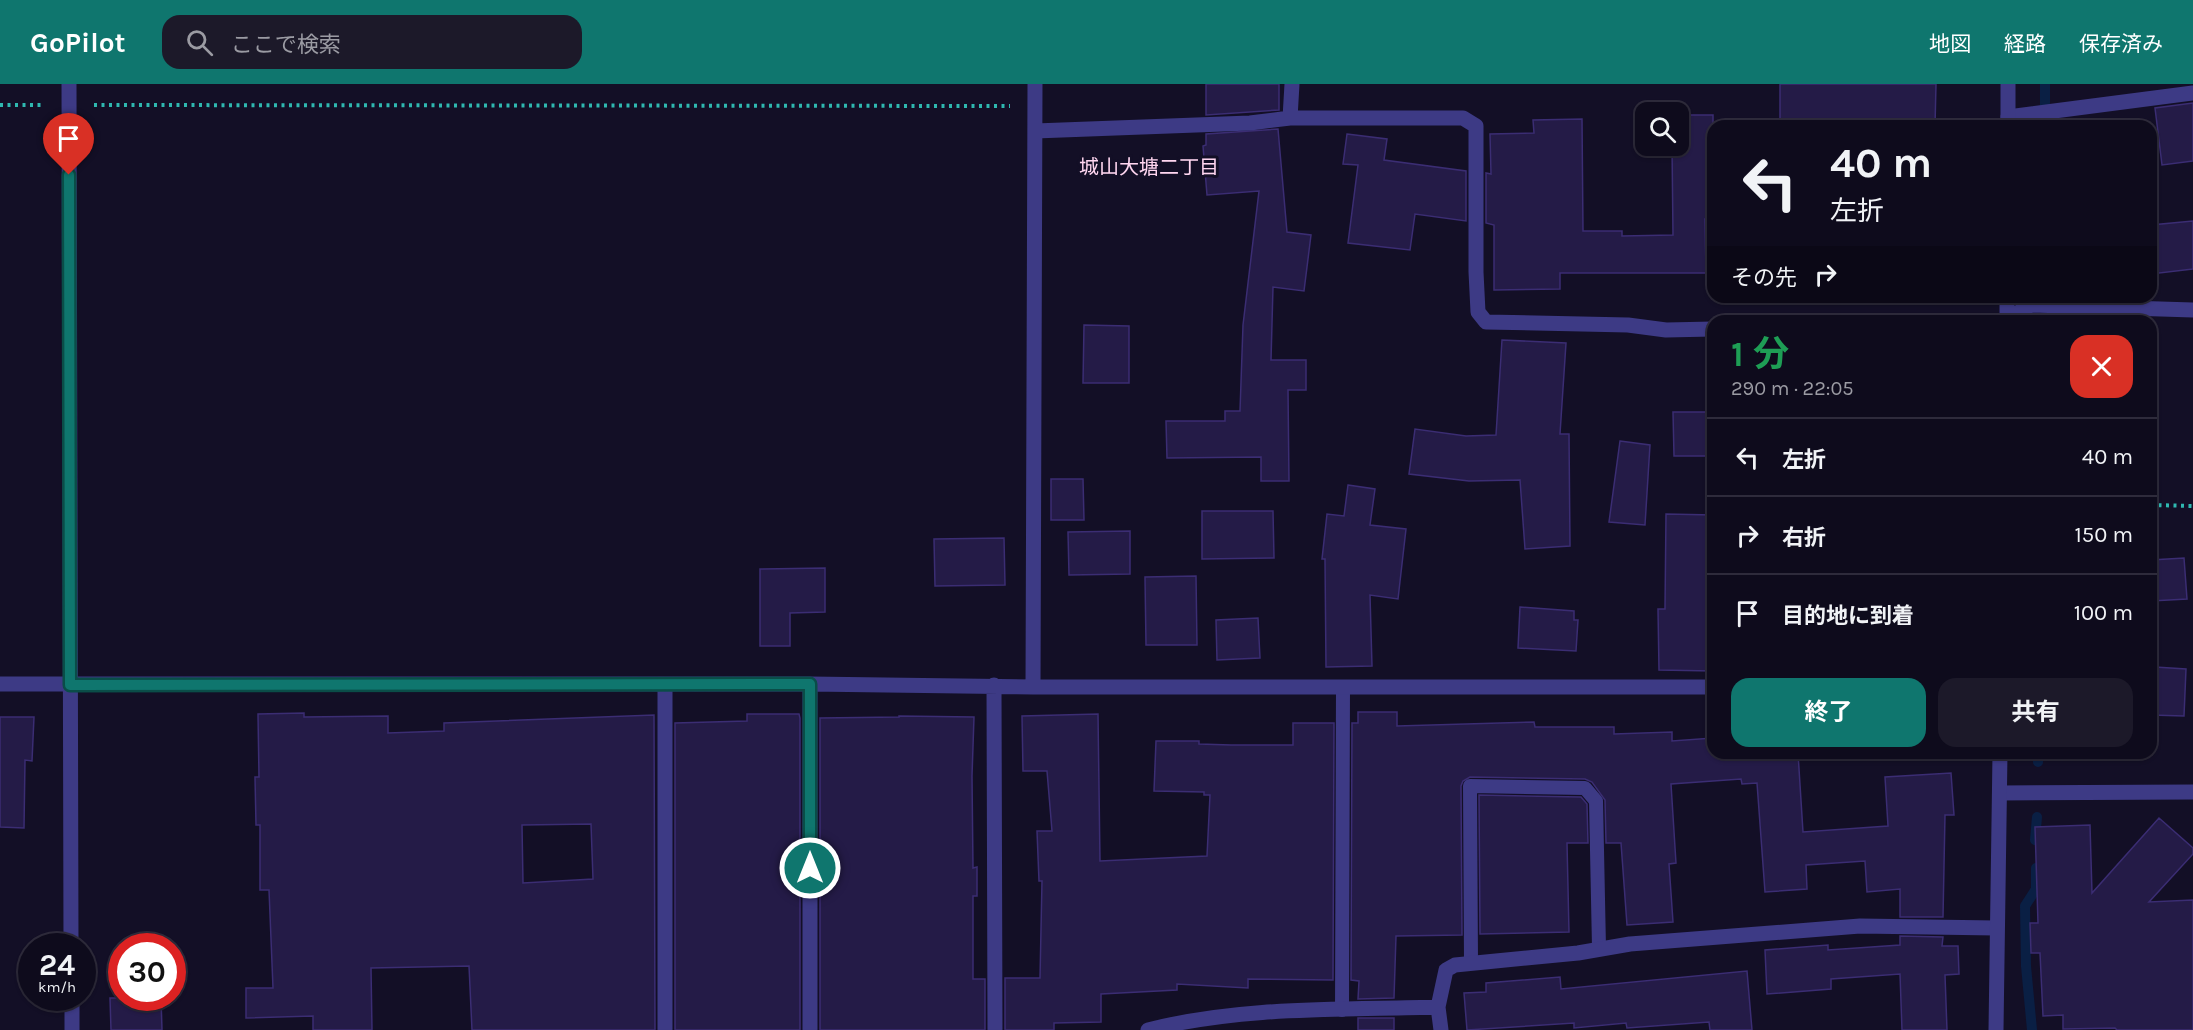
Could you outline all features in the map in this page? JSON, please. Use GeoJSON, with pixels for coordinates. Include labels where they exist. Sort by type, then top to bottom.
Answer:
{"type":"FeatureCollection","features":[{"type":"Feature","properties":{"kind":"street"},"geometry":{"type":"LineString","coordinates":[[69,84],[71,933]]}},
{"type":"Feature","properties":{"kind":"street"},"geometry":{"type":"LineString","coordinates":[[1033,687],[1035,84]]}},
{"type":"Feature","properties":{"kind":"street"},"geometry":{"type":"LineString","coordinates":[[1290,118],[1293,84]]}},
{"type":"Feature","properties":{"kind":"street"},"geometry":{"type":"LineString","coordinates":[[2008,84],[2008,120]]}},
{"type":"Feature","properties":{"kind":"street"},"geometry":{"type":"LineString","coordinates":[[2011,120],[2024,116],[2193,93]]}},
{"type":"Feature","properties":{"kind":"street"},"geometry":{"type":"LineString","coordinates":[[1035,131],[1250,123],[1290,118],[1463,118],[1476,126],[1478,312],[1486,322],[1628,325],[1666,330],[1707,329]]}},
{"type":"Feature","properties":{"kind":"street"},"geometry":{"type":"LineString","coordinates":[[2014,315],[2031,305],[2193,310]]}},
{"type":"Feature","properties":{"kind":"street"},"geometry":{"type":"LineString","coordinates":[[0,684],[1707,687]]}},
{"type":"Feature","properties":{"kind":"street"},"geometry":{"type":"LineString","coordinates":[[665,684],[665,1030]]}},
{"type":"Feature","properties":{"kind":"street"},"geometry":{"type":"LineString","coordinates":[[810,684],[810,1030]]}},
{"type":"Feature","properties":{"kind":"street"},"geometry":{"type":"LineString","coordinates":[[994,685],[994,1030]]}},
{"type":"Feature","properties":{"kind":"street"},"geometry":{"type":"LineString","coordinates":[[1996,1030],[2000,759]]}},
{"type":"Feature","properties":{"kind":"street"},"geometry":{"type":"LineString","coordinates":[[2000,793],[2193,792]]}},
{"type":"Feature","properties":{"kind":"street"},"geometry":{"type":"LineString","coordinates":[[1441,1030],[1438,1007],[1446,970],[1455,965],[1471,962],[1507,961],[1578,953],[1630,944],[1860,926],[1996,928]]}},
{"type":"Feature","properties":{"kind":"street"},"geometry":{"type":"LineString","coordinates":[[1148,1030],[1188,1020],[1342,1010],[1438,1007]]}},
{"type":"Feature","properties":{"kind":"street"},"geometry":{"type":"LineString","coordinates":[[72,1011],[72,1030]]}},
{"type":"Feature","properties":{"kind":"lane"},"geometry":{"type":"LineString","coordinates":[[1342,1010],[1343,687]]}},
{"type":"Feature","properties":{"kind":"lane"},"geometry":{"type":"LineString","coordinates":[[1471,962],[1470,786],[1585,788],[1596,801],[1599,948]]}},
{"type":"Feature","properties":{"kind":"path"},"geometry":{"type":"LineString","coordinates":[[0,105],[1035,106]]}},
{"type":"Feature","properties":{"kind":"path"},"geometry":{"type":"LineString","coordinates":[[2157,505],[2193,506]]}},
{"type":"Feature","properties":{"kind":"building"},"geometry":{"type":"Polygon","coordinates":[[[1206,84],[1279,84],[1279,110],[1206,115],[1206,84]]]}},
{"type":"Feature","properties":{"kind":"building"},"geometry":{"type":"Polygon","coordinates":[[[1780,84],[1936,84],[1935,120],[1780,120],[1780,84]]]}},
{"type":"Feature","properties":{"kind":"building"},"geometry":{"type":"Polygon","coordinates":[[[2193,103],[2193,161],[2162,165],[2155,108],[2193,103]]]}},
{"type":"Feature","properties":{"kind":"building"},"geometry":{"type":"Polygon","coordinates":[[[1689,115],[1713,115],[1713,120],[1707,120],[1706,273],[1560,273],[1560,289],[1494,290],[1494,225],[1486,223],[1486,173],[1491,174],[1490,134],[1534,133],[1533,120],[1582,119],[1583,231],[1622,231],[1622,236],[1673,235],[1672,156],[1689,156],[1689,115]]]}},
{"type":"Feature","properties":{"kind":"building"},"geometry":{"type":"Polygon","coordinates":[[[1278,129],[1287,232],[1311,235],[1304,291],[1273,287],[1271,360],[1306,360],[1306,390],[1288,390],[1289,481],[1261,481],[1261,457],[1167,458],[1166,421],[1225,421],[1225,411],[1240,411],[1243,325],[1259,191],[1207,195],[1203,146],[1206,145],[1206,134],[1278,129]]]}},
{"type":"Feature","properties":{"kind":"building"},"geometry":{"type":"Polygon","coordinates":[[[1347,134],[1387,139],[1384,160],[1466,171],[1466,221],[1415,214],[1410,250],[1348,243],[1358,165],[1343,164],[1347,134]]]}},
{"type":"Feature","properties":{"kind":"building"},"geometry":{"type":"Polygon","coordinates":[[[2193,221],[2193,269],[2157,273],[2157,224],[2193,221]]]}},
{"type":"Feature","properties":{"kind":"building"},"geometry":{"type":"Polygon","coordinates":[[[1084,325],[1129,326],[1129,383],[1083,383],[1084,325]]]}},
{"type":"Feature","properties":{"kind":"building"},"geometry":{"type":"Polygon","coordinates":[[[1502,340],[1566,343],[1560,434],[1569,434],[1570,546],[1525,549],[1520,480],[1469,481],[1409,474],[1415,429],[1466,436],[1496,435],[1502,340]]]}},
{"type":"Feature","properties":{"kind":"building"},"geometry":{"type":"Polygon","coordinates":[[[1673,412],[1707,412],[1707,456],[1674,456],[1673,412]]]}},
{"type":"Feature","properties":{"kind":"building"},"geometry":{"type":"Polygon","coordinates":[[[1620,441],[1650,445],[1645,525],[1609,522],[1620,441]]]}},
{"type":"Feature","properties":{"kind":"building"},"geometry":{"type":"Polygon","coordinates":[[[1051,479],[1083,479],[1084,520],[1051,520],[1051,479]]]}},
{"type":"Feature","properties":{"kind":"building"},"geometry":{"type":"Polygon","coordinates":[[[1348,485],[1375,489],[1370,525],[1406,529],[1398,599],[1370,595],[1372,666],[1326,667],[1325,559],[1322,559],[1327,514],[1344,516],[1348,485]]]}},
{"type":"Feature","properties":{"kind":"building"},"geometry":{"type":"Polygon","coordinates":[[[1202,511],[1273,511],[1274,558],[1202,559],[1202,511]]]}},
{"type":"Feature","properties":{"kind":"building"},"geometry":{"type":"Polygon","coordinates":[[[1666,514],[1707,515],[1707,671],[1659,670],[1658,609],[1665,609],[1666,514]]]}},
{"type":"Feature","properties":{"kind":"building"},"geometry":{"type":"Polygon","coordinates":[[[1130,531],[1130,574],[1069,575],[1068,532],[1130,531]]]}},
{"type":"Feature","properties":{"kind":"building"},"geometry":{"type":"Polygon","coordinates":[[[1004,538],[1005,585],[935,586],[934,539],[1004,538]]]}},
{"type":"Feature","properties":{"kind":"building"},"geometry":{"type":"Polygon","coordinates":[[[2184,558],[2187,599],[2157,601],[2157,560],[2184,558]]]}},
{"type":"Feature","properties":{"kind":"building"},"geometry":{"type":"Polygon","coordinates":[[[825,568],[825,612],[790,613],[790,646],[760,646],[760,569],[825,568]]]}},
{"type":"Feature","properties":{"kind":"building"},"geometry":{"type":"Polygon","coordinates":[[[1196,576],[1197,645],[1146,645],[1145,577],[1196,576]]]}},
{"type":"Feature","properties":{"kind":"building"},"geometry":{"type":"Polygon","coordinates":[[[1520,607],[1574,611],[1574,620],[1578,620],[1576,651],[1518,648],[1520,607]]]}},
{"type":"Feature","properties":{"kind":"building"},"geometry":{"type":"Polygon","coordinates":[[[1258,618],[1260,658],[1217,660],[1216,620],[1258,618]]]}},
{"type":"Feature","properties":{"kind":"building"},"geometry":{"type":"Polygon","coordinates":[[[2157,667],[2186,669],[2184,716],[2157,715],[2157,667]]]}},
{"type":"Feature","properties":{"kind":"building"},"geometry":{"type":"Polygon","coordinates":[[[1358,712],[1397,712],[1397,726],[1534,722],[1535,727],[1614,727],[1614,734],[1672,732],[1672,741],[1707,738],[1707,759],[1798,759],[1803,832],[1888,826],[1885,777],[1951,773],[1954,815],[1945,815],[1943,917],[1900,917],[1900,889],[1867,892],[1865,861],[1806,865],[1807,889],[1765,892],[1757,783],[1742,784],[1741,779],[1671,784],[1676,863],[1669,864],[1673,922],[1627,925],[1621,843],[1606,843],[1605,800],[1592,782],[1585,779],[1470,777],[1463,781],[1461,786],[1462,935],[1396,936],[1394,998],[1358,999],[1359,981],[1351,980],[1352,723],[1358,723],[1358,712]]]}},
{"type":"Feature","properties":{"kind":"building"},"geometry":{"type":"Polygon","coordinates":[[[304,713],[304,717],[388,716],[388,733],[444,731],[444,723],[654,715],[655,1030],[472,1030],[469,966],[371,968],[372,1030],[313,1030],[313,1016],[246,1018],[246,988],[273,988],[269,890],[260,890],[260,825],[256,825],[255,777],[259,777],[258,714],[304,713]],[[591,824],[522,825],[523,883],[593,879],[591,824]]]}},
{"type":"Feature","properties":{"kind":"building"},"geometry":{"type":"Polygon","coordinates":[[[747,714],[799,714],[800,718],[800,1030],[675,1030],[675,723],[747,721],[747,714]]]}},
{"type":"Feature","properties":{"kind":"building"},"geometry":{"type":"Polygon","coordinates":[[[1098,714],[1100,861],[1207,856],[1210,795],[1204,795],[1204,792],[1154,791],[1156,741],[1199,741],[1199,744],[1231,745],[1293,745],[1293,723],[1334,723],[1333,980],[1248,979],[1248,988],[1177,984],[1177,990],[1101,994],[1101,1022],[1054,1023],[1054,1030],[1005,1030],[1005,978],[1040,978],[1042,881],[1039,881],[1037,831],[1052,831],[1047,771],[1023,771],[1022,716],[1098,714]]]}},
{"type":"Feature","properties":{"kind":"building"},"geometry":{"type":"Polygon","coordinates":[[[0,717],[34,717],[32,761],[25,760],[24,828],[0,827],[0,717]]]}},
{"type":"Feature","properties":{"kind":"building"},"geometry":{"type":"Polygon","coordinates":[[[974,717],[973,868],[977,867],[977,896],[973,896],[973,979],[985,979],[985,1030],[820,1030],[820,718],[974,717]]]}},
{"type":"Feature","properties":{"kind":"building"},"geometry":{"type":"Polygon","coordinates":[[[1479,795],[1581,797],[1587,804],[1588,843],[1567,843],[1569,932],[1480,934],[1479,795]]]}},
{"type":"Feature","properties":{"kind":"building"},"geometry":{"type":"Polygon","coordinates":[[[2159,818],[2193,848],[2193,854],[2149,902],[2193,900],[2193,1030],[2063,1029],[2063,1015],[2043,1016],[2040,953],[2031,953],[2030,923],[2038,923],[2035,827],[2090,825],[2092,893],[2159,818]]]}},
{"type":"Feature","properties":{"kind":"building"},"geometry":{"type":"Polygon","coordinates":[[[1900,936],[1943,937],[1942,946],[1958,946],[1959,974],[1945,975],[1947,1030],[1902,1030],[1900,974],[1831,979],[1831,989],[1767,994],[1765,950],[1828,945],[1828,950],[1900,945],[1900,936]]]}},
{"type":"Feature","properties":{"kind":"building"},"geometry":{"type":"Polygon","coordinates":[[[1747,971],[1752,1030],[1710,1030],[1709,1022],[1627,1028],[1626,1023],[1574,1028],[1574,1023],[1467,1030],[1464,993],[1486,992],[1486,983],[1560,977],[1561,989],[1747,971]]]}},
{"type":"Feature","properties":{"kind":"building"},"geometry":{"type":"Polygon","coordinates":[[[110,1011],[161,1011],[162,1030],[111,1030],[110,1011]]]}},
{"type":"Feature","properties":{"kind":"building"},"geometry":{"type":"Polygon","coordinates":[[[1358,1018],[1394,1018],[1394,1030],[1358,1030],[1358,1018]]]}},
{"type":"Feature","properties":{"kind":"waterway"},"geometry":{"type":"LineString","coordinates":[[2045,84],[2045,120]]}},
{"type":"Feature","properties":{"kind":"waterway"},"geometry":{"type":"LineString","coordinates":[[2035,840],[2037,817]]}},
{"type":"Feature","properties":{"kind":"waterway"},"geometry":{"type":"LineString","coordinates":[[2032,1030],[2026,966],[2025,906],[2036,889],[2036,868]]}},
{"type":"Feature","properties":{"kind":"district","name":"城山大塘二丁目"},"geometry":{"type":"Point","coordinates":[1149,167]}},
{"type":"Feature","properties":{"kind":"route"},"geometry":{"type":"LineString","coordinates":[[69,175],[70,685],[810,684],[810,868]]}}]}
